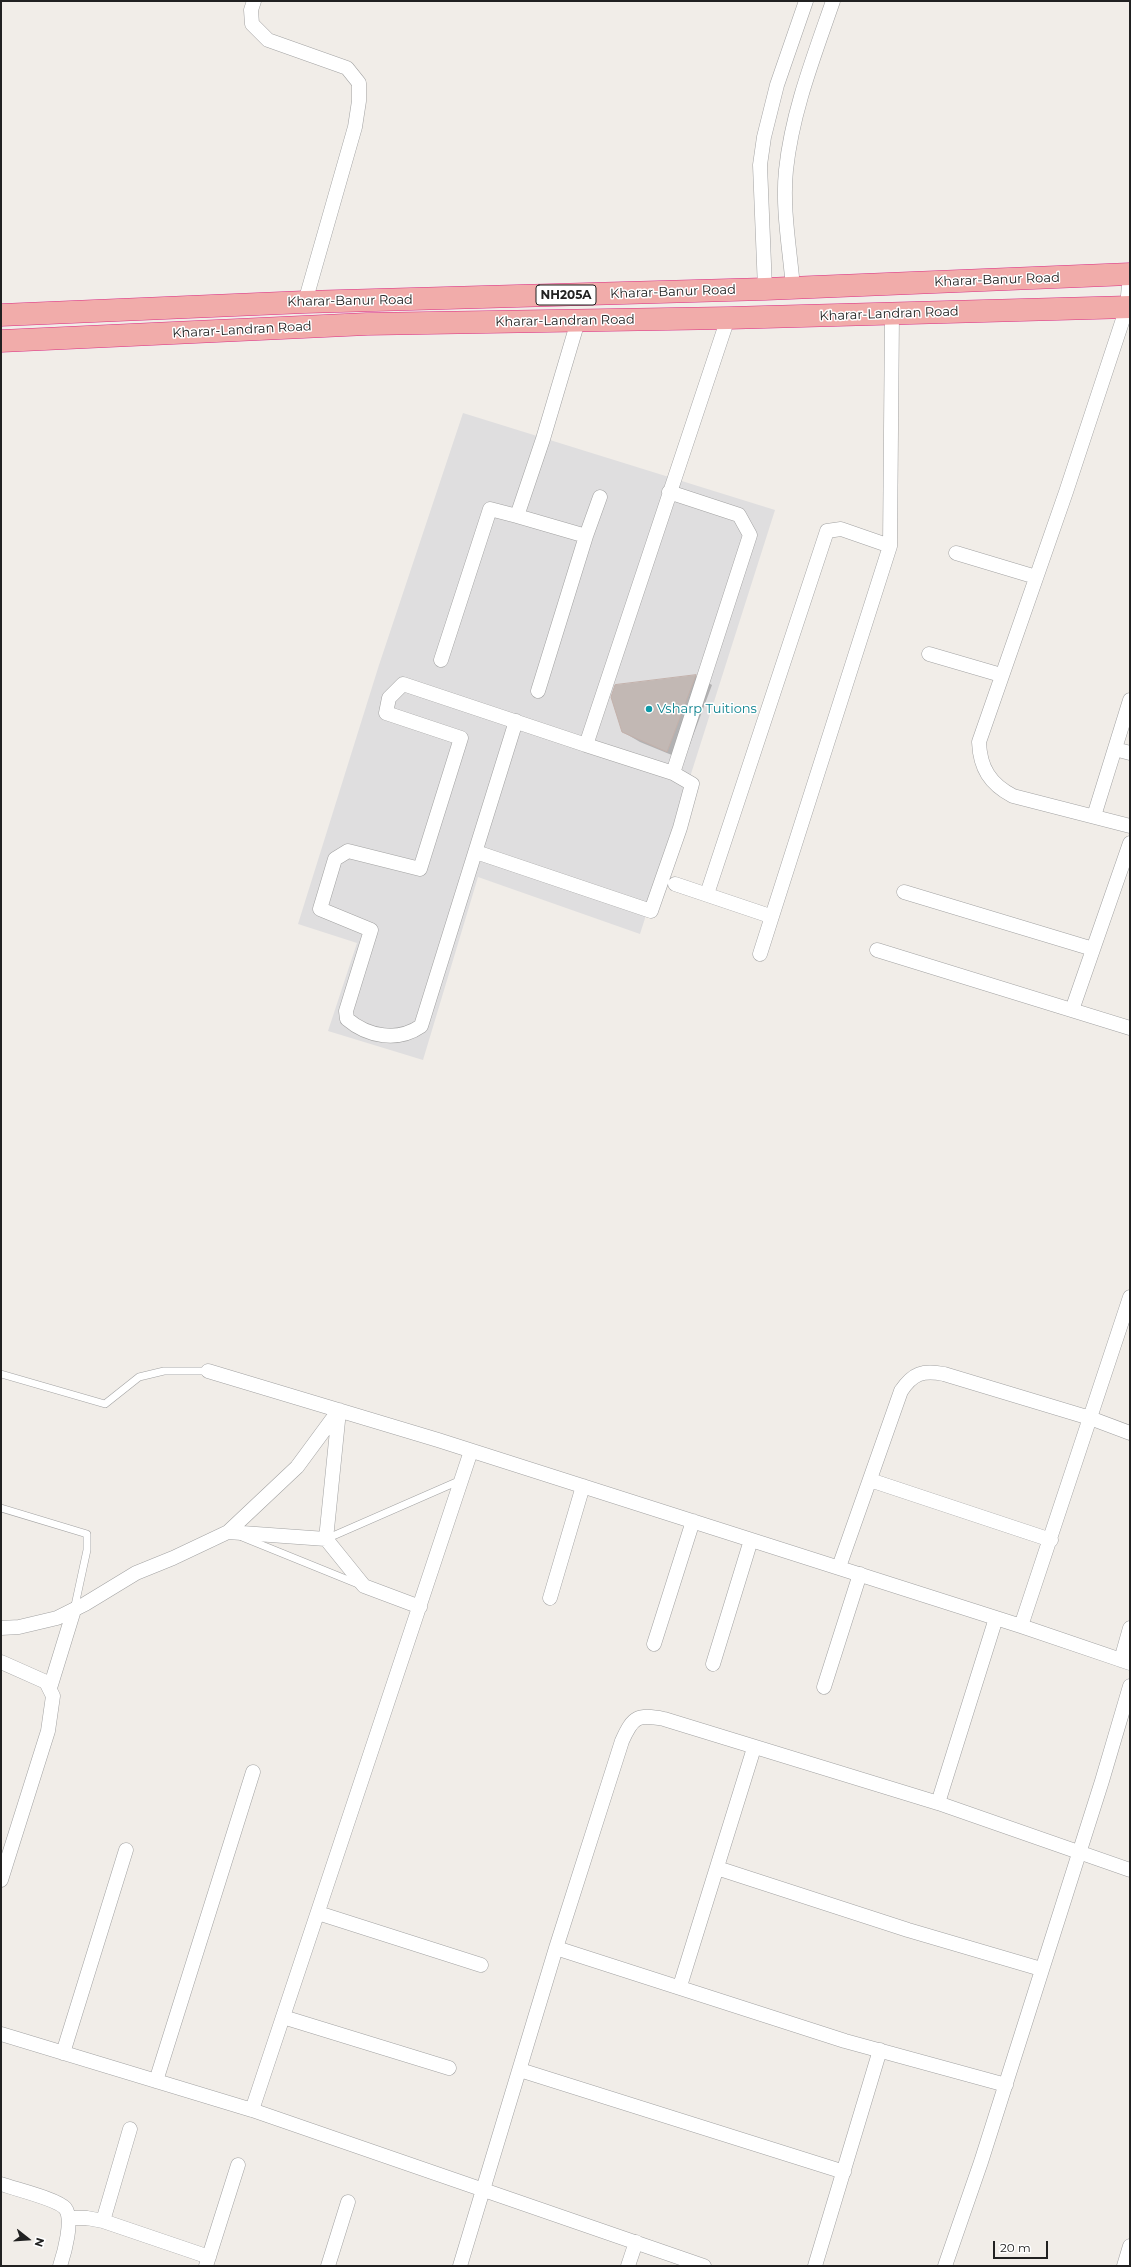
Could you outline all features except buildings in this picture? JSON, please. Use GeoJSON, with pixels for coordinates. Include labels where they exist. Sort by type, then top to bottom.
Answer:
{"type":"FeatureCollection","features":[{"type":"Feature","properties":{"kind":"highway","name":"Kharar-Banur Road"},"geometry":{"type":"LineString","coordinates":[[1,315],[305,302],[765,290],[1130,274]]}},
{"type":"Feature","properties":{"kind":"highway","name":"Kharar-Landran Road"},"geometry":{"type":"LineString","coordinates":[[1,341],[367,324],[728,318],[1129,307]]}},
{"type":"Feature","properties":{"kind":"street"},"geometry":{"type":"LineString","coordinates":[[254,1],[251,10],[252,24],[268,40],[346,68],[359,83],[359,101],[355,126],[305,302]]}},
{"type":"Feature","properties":{"kind":"street"},"geometry":{"type":"LineString","coordinates":[[765,290],[760,165],[764,137],[777,85],[806,1]]}},
{"type":"Feature","properties":{"kind":"street"},"geometry":{"type":"LineString","coordinates":[[793,288],[786,202],[786,171],[793,128],[810,68],[833,1]]}},
{"type":"Feature","properties":{"kind":"street"},"geometry":{"type":"LineString","coordinates":[[1130,274],[1129,307],[979,742],[979,757],[983,768],[1000,789],[1013,796],[1130,826]]}},
{"type":"Feature","properties":{"kind":"street"},"geometry":{"type":"LineString","coordinates":[[760,954],[770,916],[890,546],[892,314]]}},
{"type":"Feature","properties":{"kind":"street"},"geometry":{"type":"LineString","coordinates":[[586,745],[728,318]]}},
{"type":"Feature","properties":{"kind":"street"},"geometry":{"type":"LineString","coordinates":[[517,516],[543,439],[578,321]]}},
{"type":"Feature","properties":{"kind":"street"},"geometry":{"type":"LineString","coordinates":[[669,492],[739,515],[750,535],[674,774]]}},
{"type":"Feature","properties":{"kind":"street"},"geometry":{"type":"LineString","coordinates":[[538,691],[586,536],[600,496]]}},
{"type":"Feature","properties":{"kind":"street"},"geometry":{"type":"LineString","coordinates":[[441,660],[490,509],[586,536]]}},
{"type":"Feature","properties":{"kind":"street"},"geometry":{"type":"LineString","coordinates":[[706,894],[827,531],[841,529],[890,546]]}},
{"type":"Feature","properties":{"kind":"street"},"geometry":{"type":"LineString","coordinates":[[956,553],[1036,577]]}},
{"type":"Feature","properties":{"kind":"street"},"geometry":{"type":"LineString","coordinates":[[929,654],[1001,675]]}},
{"type":"Feature","properties":{"kind":"street"},"geometry":{"type":"LineString","coordinates":[[476,852],[651,911],[680,828],[692,784],[674,774],[516,721],[403,684],[389,698],[386,713],[461,738],[420,869],[348,851],[335,859],[320,909],[371,930],[346,1011],[347,1019],[354,1025],[391,1037],[404,1036],[421,1026],[516,721]]}},
{"type":"Feature","properties":{"kind":"street"},"geometry":{"type":"LineString","coordinates":[[1094,816],[1130,700]]}},
{"type":"Feature","properties":{"kind":"street"},"geometry":{"type":"LineString","coordinates":[[1115,748],[1130,753]]}},
{"type":"Feature","properties":{"kind":"street"},"geometry":{"type":"LineString","coordinates":[[1072,1010],[1130,843]]}},
{"type":"Feature","properties":{"kind":"street"},"geometry":{"type":"LineString","coordinates":[[674,884],[770,916]]}},
{"type":"Feature","properties":{"kind":"street"},"geometry":{"type":"LineString","coordinates":[[904,892],[1093,949]]}},
{"type":"Feature","properties":{"kind":"street"},"geometry":{"type":"LineString","coordinates":[[877,950],[1130,1028]]}},
{"type":"Feature","properties":{"kind":"street"},"geometry":{"type":"LineString","coordinates":[[1021,1626],[1051,1540],[1130,1297]]}},
{"type":"Feature","properties":{"kind":"street"},"geometry":{"type":"LineString","coordinates":[[208,1371],[583,1486],[839,1567],[1125,1661],[1130,1628]]}},
{"type":"Feature","properties":{"kind":"street"},"geometry":{"type":"LineString","coordinates":[[839,1567],[901,1391],[908,1380],[918,1374],[930,1371],[944,1374],[1090,1418],[1130,1433]]}},
{"type":"Feature","properties":{"kind":"street"},"geometry":{"type":"LineString","coordinates":[[1,1628],[19,1627],[57,1618],[74,1610],[136,1573],[173,1558],[228,1532],[297,1467],[339,1410]]}},
{"type":"Feature","properties":{"kind":"street"},"geometry":{"type":"LineString","coordinates":[[339,1410],[326,1539],[364,1586],[420,1606]]}},
{"type":"Feature","properties":{"kind":"street"},"geometry":{"type":"LineString","coordinates":[[252,2110],[471,1451]]}},
{"type":"Feature","properties":{"kind":"street"},"geometry":{"type":"LineString","coordinates":[[870,1480],[1051,1540]]}},
{"type":"Feature","properties":{"kind":"street"},"geometry":{"type":"LineString","coordinates":[[550,1598],[583,1486]]}},
{"type":"Feature","properties":{"kind":"street"},"geometry":{"type":"LineString","coordinates":[[654,1644],[693,1521]]}},
{"type":"Feature","properties":{"kind":"street"},"geometry":{"type":"LineString","coordinates":[[228,1532],[326,1539]]}},
{"type":"Feature","properties":{"kind":"street"},"geometry":{"type":"LineString","coordinates":[[713,1664],[751,1540]]}},
{"type":"Feature","properties":{"kind":"street"},"geometry":{"type":"LineString","coordinates":[[824,1686],[860,1574]]}},
{"type":"Feature","properties":{"kind":"street"},"geometry":{"type":"LineString","coordinates":[[50,1688],[74,1610]]}},
{"type":"Feature","properties":{"kind":"street"},"geometry":{"type":"LineString","coordinates":[[938,1803],[996,1618]]}},
{"type":"Feature","properties":{"kind":"street"},"geometry":{"type":"LineString","coordinates":[[1,1662],[39,1678],[50,1688],[53,1696],[53,1708],[48,1731],[1,1880]]}},
{"type":"Feature","properties":{"kind":"street"},"geometry":{"type":"LineString","coordinates":[[945,2266],[1006,2085],[1130,1686]]}},
{"type":"Feature","properties":{"kind":"street"},"geometry":{"type":"LineString","coordinates":[[460,2266],[556,1948],[622,1741],[629,1726],[636,1718],[646,1715],[664,1719],[754,1748],[938,1803],[1130,1870]]}},
{"type":"Feature","properties":{"kind":"street"},"geometry":{"type":"LineString","coordinates":[[680,1986],[754,1748]]}},
{"type":"Feature","properties":{"kind":"street"},"geometry":{"type":"LineString","coordinates":[[156,2081],[253,1772]]}},
{"type":"Feature","properties":{"kind":"street"},"geometry":{"type":"LineString","coordinates":[[63,2052],[126,1850]]}},
{"type":"Feature","properties":{"kind":"street"},"geometry":{"type":"LineString","coordinates":[[717,1868],[908,1930],[1041,1969]]}},
{"type":"Feature","properties":{"kind":"street"},"geometry":{"type":"LineString","coordinates":[[318,1913],[482,1965]]}},
{"type":"Feature","properties":{"kind":"street"},"geometry":{"type":"LineString","coordinates":[[556,1948],[880,2050],[1006,2085]]}},
{"type":"Feature","properties":{"kind":"street"},"geometry":{"type":"LineString","coordinates":[[283,2018],[448,2068]]}},
{"type":"Feature","properties":{"kind":"street"},"geometry":{"type":"LineString","coordinates":[[1,2034],[252,2110],[482,2191],[704,2266]]}},
{"type":"Feature","properties":{"kind":"street"},"geometry":{"type":"LineString","coordinates":[[815,2266],[880,2050]]}},
{"type":"Feature","properties":{"kind":"street"},"geometry":{"type":"LineString","coordinates":[[520,2070],[844,2172]]}},
{"type":"Feature","properties":{"kind":"street"},"geometry":{"type":"LineString","coordinates":[[103,2221],[130,2129]]}},
{"type":"Feature","properties":{"kind":"street"},"geometry":{"type":"LineString","coordinates":[[69,2218],[86,2218],[103,2221],[207,2261],[238,2165]]}},
{"type":"Feature","properties":{"kind":"street"},"geometry":{"type":"LineString","coordinates":[[1,2184],[55,2202],[65,2209],[69,2218],[60,2266]]}},
{"type":"Feature","properties":{"kind":"street"},"geometry":{"type":"LineString","coordinates":[[328,2266],[348,2202]]}},
{"type":"Feature","properties":{"kind":"street"},"geometry":{"type":"LineString","coordinates":[[628,2266],[636,2242]]}},
{"type":"Feature","properties":{"kind":"street"},"geometry":{"type":"LineString","coordinates":[[1124,2266],[1130,2246]]}},
{"type":"Feature","properties":{"kind":"lane"},"geometry":{"type":"LineString","coordinates":[[1,1374],[105,1404],[139,1377],[164,1371],[208,1371]]}},
{"type":"Feature","properties":{"kind":"lane"},"geometry":{"type":"LineString","coordinates":[[326,1539],[462,1480]]}},
{"type":"Feature","properties":{"kind":"lane"},"geometry":{"type":"LineString","coordinates":[[1,1508],[87,1534],[87,1550],[74,1610]]}},
{"type":"Feature","properties":{"kind":"lane"},"geometry":{"type":"LineString","coordinates":[[228,1532],[364,1586]]}},
{"type":"Feature","properties":{"kind":"shaded area"},"geometry":{"type":"Polygon","coordinates":[[[463,413],[775,510],[640,934],[478,877],[423,1060],[328,1031],[357,943],[298,924],[379,665],[463,413]]]}},
{"type":"Feature","properties":{"kind":"place","name":"Vsharp Tuitions"},"geometry":{"type":"Point","coordinates":[649,709]}}]}
